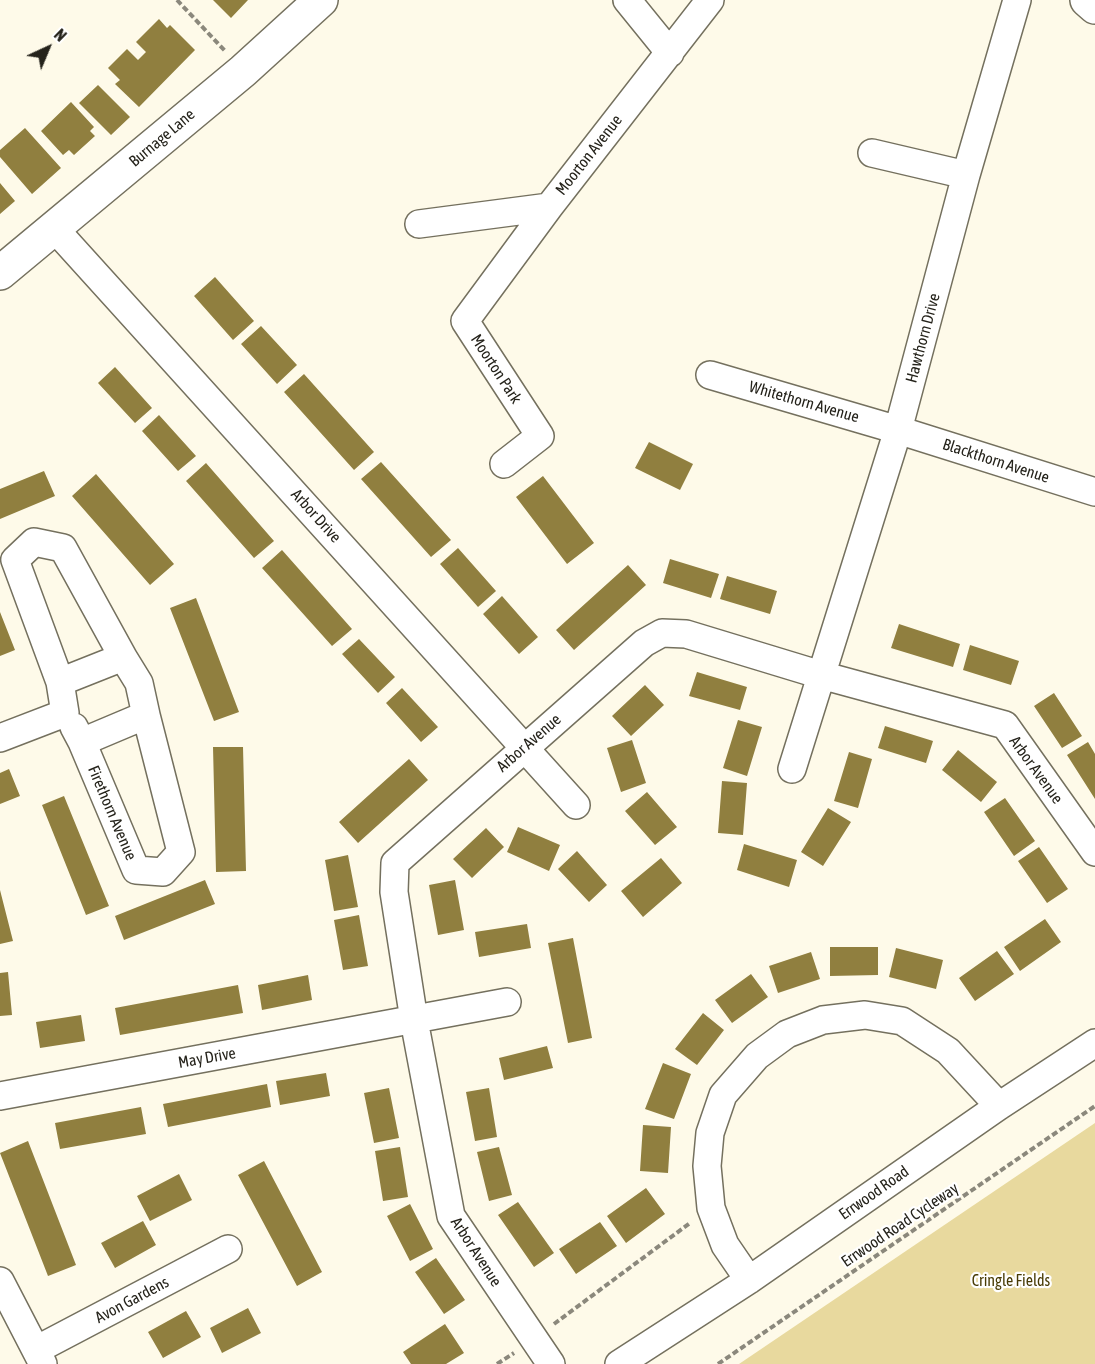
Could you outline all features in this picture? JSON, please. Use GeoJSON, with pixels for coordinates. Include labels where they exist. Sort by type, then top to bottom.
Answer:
{"type":"FeatureCollection","features":[{"type":"Feature","properties":{"kind":"street","name":"Burnage Lane"},"geometry":{"type":"LineString","coordinates":[[0,273],[243,70],[321,0]]}},
{"type":"Feature","properties":{"kind":"street"},"geometry":{"type":"LineString","coordinates":[[627,0],[670,53]]}},
{"type":"Feature","properties":{"kind":"street","name":"Moorton Avenue"},"geometry":{"type":"LineString","coordinates":[[419,224],[549,207],[710,0]]}},
{"type":"Feature","properties":{"kind":"street","name":"Hawthorn Drive"},"geometry":{"type":"LineString","coordinates":[[821,675],[898,430],[966,176],[1017,0]]}},
{"type":"Feature","properties":{"kind":"street"},"geometry":{"type":"LineString","coordinates":[[1087,0],[1095,7]]}},
{"type":"Feature","properties":{"kind":"street"},"geometry":{"type":"LineString","coordinates":[[872,153],[966,176]]}},
{"type":"Feature","properties":{"kind":"street","name":"Moorton Park"},"geometry":{"type":"LineString","coordinates":[[504,464],[540,436],[465,321],[549,207]]}},
{"type":"Feature","properties":{"kind":"street","name":"Arbor Drive"},"geometry":{"type":"LineString","coordinates":[[54,228],[576,805]]}},
{"type":"Feature","properties":{"kind":"street","name":"Whitethorn Avenue"},"geometry":{"type":"LineString","coordinates":[[710,375],[898,430]]}},
{"type":"Feature","properties":{"kind":"street","name":"Blackthorn Avenue"},"geometry":{"type":"LineString","coordinates":[[898,430],[1095,492]]}},
{"type":"Feature","properties":{"kind":"street","name":"Firethorn Avenue"},"geometry":{"type":"LineString","coordinates":[[34,542],[63,548],[139,683],[181,852],[163,872],[136,870],[82,742],[65,713],[60,682],[15,560],[34,542]]}},
{"type":"Feature","properties":{"kind":"street","name":"Arbor Avenue"},"geometry":{"type":"LineString","coordinates":[[551,1364],[451,1216],[414,1020],[394,892],[394,863],[644,643],[662,633],[686,634],[821,675],[1005,725],[1095,852]]}},
{"type":"Feature","properties":{"kind":"street"},"geometry":{"type":"LineString","coordinates":[[60,682],[123,657]]}},
{"type":"Feature","properties":{"kind":"street"},"geometry":{"type":"LineString","coordinates":[[792,769],[821,675]]}},
{"type":"Feature","properties":{"kind":"street"},"geometry":{"type":"LineString","coordinates":[[0,738],[65,713]]}},
{"type":"Feature","properties":{"kind":"street"},"geometry":{"type":"LineString","coordinates":[[82,742],[146,715]]}},
{"type":"Feature","properties":{"kind":"street"},"geometry":{"type":"LineString","coordinates":[[414,1020],[507,1002]]}},
{"type":"Feature","properties":{"kind":"street"},"geometry":{"type":"LineString","coordinates":[[749,1280],[725,1245],[711,1208],[707,1167],[710,1133],[723,1095],[757,1056],[787,1034],[823,1020],[865,1015],[902,1021],[948,1051],[999,1106]]}},
{"type":"Feature","properties":{"kind":"street","name":"May Drive"},"geometry":{"type":"LineString","coordinates":[[0,1096],[414,1020]]}},
{"type":"Feature","properties":{"kind":"street","name":"Errwood Road"},"geometry":{"type":"LineString","coordinates":[[619,1364],[749,1280],[999,1106],[1095,1043]]}},
{"type":"Feature","properties":{"kind":"street","name":"Avon Gardens"},"geometry":{"type":"LineString","coordinates":[[39,1357],[228,1250]]}},
{"type":"Feature","properties":{"kind":"street"},"geometry":{"type":"LineString","coordinates":[[0,1281],[39,1357]]}},
{"type":"Feature","properties":{"kind":"path"},"geometry":{"type":"LineString","coordinates":[[177,0],[243,70]]}},
{"type":"Feature","properties":{"kind":"path","name":"Errwood Road Cycleway"},"geometry":{"type":"LineString","coordinates":[[718,1364],[1095,1106]]}},
{"type":"Feature","properties":{"kind":"path"},"geometry":{"type":"LineString","coordinates":[[497,1364],[711,1208]]}},
{"type":"Feature","properties":{"kind":"green space","name":"Cringle Fields"},"geometry":{"type":"Polygon","coordinates":[[[1095,1123],[1095,1364],[739,1364],[1095,1123]]]}},
{"type":"Feature","properties":{"kind":"building"},"geometry":{"type":"Polygon","coordinates":[[[213,0],[248,0],[231,18],[213,0]]]}},
{"type":"Feature","properties":{"kind":"building"},"geometry":{"type":"Polygon","coordinates":[[[159,19],[167,28],[170,25],[195,50],[139,107],[115,84],[120,80],[108,68],[127,49],[138,60],[146,52],[136,42],[159,19]]]}},
{"type":"Feature","properties":{"kind":"building"},"geometry":{"type":"Polygon","coordinates":[[[98,85],[130,117],[111,135],[79,103],[98,85]]]}},
{"type":"Feature","properties":{"kind":"building"},"geometry":{"type":"Polygon","coordinates":[[[71,102],[94,127],[90,131],[95,136],[74,155],[69,150],[63,155],[41,131],[71,102]]]}},
{"type":"Feature","properties":{"kind":"building"},"geometry":{"type":"Polygon","coordinates":[[[25,128],[61,168],[32,194],[0,157],[0,150],[25,128]]]}},
{"type":"Feature","properties":{"kind":"building"},"geometry":{"type":"Polygon","coordinates":[[[0,183],[15,201],[0,214],[0,183]]]}},
{"type":"Feature","properties":{"kind":"building"},"geometry":{"type":"Polygon","coordinates":[[[215,277],[254,321],[233,340],[194,296],[215,277]]]}},
{"type":"Feature","properties":{"kind":"building"},"geometry":{"type":"Polygon","coordinates":[[[261,326],[297,365],[277,384],[241,344],[261,326]]]}},
{"type":"Feature","properties":{"kind":"building"},"geometry":{"type":"Polygon","coordinates":[[[115,367],[152,408],[135,423],[98,383],[115,367]]]}},
{"type":"Feature","properties":{"kind":"building"},"geometry":{"type":"Polygon","coordinates":[[[304,374],[374,452],[354,470],[284,392],[304,374]]]}},
{"type":"Feature","properties":{"kind":"building"},"geometry":{"type":"Polygon","coordinates":[[[159,415],[196,456],[178,471],[142,431],[159,415]]]}},
{"type":"Feature","properties":{"kind":"building"},"geometry":{"type":"Polygon","coordinates":[[[649,442],[693,464],[680,490],[635,468],[649,442]]]}},
{"type":"Feature","properties":{"kind":"building"},"geometry":{"type":"Polygon","coordinates":[[[381,462],[451,540],[431,557],[361,479],[381,462]]]}},
{"type":"Feature","properties":{"kind":"building"},"geometry":{"type":"Polygon","coordinates":[[[206,463],[274,541],[254,558],[186,481],[206,463]]]}},
{"type":"Feature","properties":{"kind":"building"},"geometry":{"type":"Polygon","coordinates":[[[44,471],[55,496],[0,519],[0,489],[44,471]]]}},
{"type":"Feature","properties":{"kind":"building"},"geometry":{"type":"Polygon","coordinates":[[[96,474],[174,564],[150,585],[72,496],[96,474]]]}},
{"type":"Feature","properties":{"kind":"building"},"geometry":{"type":"Polygon","coordinates":[[[543,476],[594,543],[567,564],[516,497],[543,476]]]}},
{"type":"Feature","properties":{"kind":"building"},"geometry":{"type":"Polygon","coordinates":[[[458,548],[496,591],[478,607],[440,564],[458,548]]]}},
{"type":"Feature","properties":{"kind":"building"},"geometry":{"type":"Polygon","coordinates":[[[282,550],[352,629],[332,646],[262,568],[282,550]]]}},
{"type":"Feature","properties":{"kind":"building"},"geometry":{"type":"Polygon","coordinates":[[[670,559],[719,574],[711,598],[663,583],[670,559]]]}},
{"type":"Feature","properties":{"kind":"building"},"geometry":{"type":"Polygon","coordinates":[[[628,565],[646,585],[574,650],[556,630],[628,565]]]}},
{"type":"Feature","properties":{"kind":"building"},"geometry":{"type":"Polygon","coordinates":[[[727,576],[777,591],[770,614],[720,599],[727,576]]]}},
{"type":"Feature","properties":{"kind":"building"},"geometry":{"type":"Polygon","coordinates":[[[502,596],[538,637],[519,654],[483,614],[502,596]]]}},
{"type":"Feature","properties":{"kind":"building"},"geometry":{"type":"Polygon","coordinates":[[[196,598],[239,712],[214,721],[170,608],[196,598]]]}},
{"type":"Feature","properties":{"kind":"building"},"geometry":{"type":"Polygon","coordinates":[[[0,612],[15,650],[0,656],[0,612]]]}},
{"type":"Feature","properties":{"kind":"building"},"geometry":{"type":"Polygon","coordinates":[[[899,624],[960,644],[953,667],[891,648],[899,624]]]}},
{"type":"Feature","properties":{"kind":"building"},"geometry":{"type":"Polygon","coordinates":[[[359,639],[395,677],[378,693],[342,654],[359,639]]]}},
{"type":"Feature","properties":{"kind":"building"},"geometry":{"type":"Polygon","coordinates":[[[970,645],[1019,661],[1011,685],[963,670],[970,645]]]}},
{"type":"Feature","properties":{"kind":"building"},"geometry":{"type":"Polygon","coordinates":[[[697,672],[747,687],[740,710],[689,696],[697,672]]]}},
{"type":"Feature","properties":{"kind":"building"},"geometry":{"type":"Polygon","coordinates":[[[645,685],[664,705],[631,736],[612,716],[645,685]]]}},
{"type":"Feature","properties":{"kind":"building"},"geometry":{"type":"Polygon","coordinates":[[[402,688],[438,727],[421,742],[386,703],[402,688]]]}},
{"type":"Feature","properties":{"kind":"building"},"geometry":{"type":"Polygon","coordinates":[[[1054,693],[1082,736],[1062,748],[1034,706],[1054,693]]]}},
{"type":"Feature","properties":{"kind":"building"},"geometry":{"type":"Polygon","coordinates":[[[738,720],[762,727],[747,776],[723,768],[738,720]]]}},
{"type":"Feature","properties":{"kind":"building"},"geometry":{"type":"Polygon","coordinates":[[[885,726],[933,741],[926,763],[878,748],[885,726]]]}},
{"type":"Feature","properties":{"kind":"building"},"geometry":{"type":"Polygon","coordinates":[[[632,740],[646,783],[621,792],[607,748],[632,740]]]}},
{"type":"Feature","properties":{"kind":"building"},"geometry":{"type":"Polygon","coordinates":[[[1088,742],[1095,754],[1095,799],[1067,755],[1088,742]]]}},
{"type":"Feature","properties":{"kind":"building"},"geometry":{"type":"Polygon","coordinates":[[[213,747],[243,747],[246,871],[216,872],[213,747]]]}},
{"type":"Feature","properties":{"kind":"building"},"geometry":{"type":"Polygon","coordinates":[[[958,750],[997,782],[981,802],[942,770],[958,750]]]}},
{"type":"Feature","properties":{"kind":"building"},"geometry":{"type":"Polygon","coordinates":[[[849,752],[872,759],[858,808],[834,801],[849,752]]]}},
{"type":"Feature","properties":{"kind":"building"},"geometry":{"type":"Polygon","coordinates":[[[409,759],[428,780],[358,843],[339,822],[409,759]]]}},
{"type":"Feature","properties":{"kind":"building"},"geometry":{"type":"Polygon","coordinates":[[[9,769],[20,796],[0,804],[0,773],[9,769]]]}},
{"type":"Feature","properties":{"kind":"building"},"geometry":{"type":"Polygon","coordinates":[[[722,781],[747,783],[743,835],[718,833],[722,781]]]}},
{"type":"Feature","properties":{"kind":"building"},"geometry":{"type":"Polygon","coordinates":[[[647,792],[677,827],[655,845],[625,811],[647,792]]]}},
{"type":"Feature","properties":{"kind":"building"},"geometry":{"type":"Polygon","coordinates":[[[64,796],[109,906],[86,915],[42,805],[64,796]]]}},
{"type":"Feature","properties":{"kind":"building"},"geometry":{"type":"Polygon","coordinates":[[[1005,798],[1035,841],[1014,856],[984,812],[1005,798]]]}},
{"type":"Feature","properties":{"kind":"building"},"geometry":{"type":"Polygon","coordinates":[[[828,808],[851,822],[823,866],[801,852],[828,808]]]}},
{"type":"Feature","properties":{"kind":"building"},"geometry":{"type":"Polygon","coordinates":[[[518,827],[560,845],[549,871],[507,852],[518,827]]]}},
{"type":"Feature","properties":{"kind":"building"},"geometry":{"type":"Polygon","coordinates":[[[486,828],[504,847],[472,878],[453,859],[486,828]]]}},
{"type":"Feature","properties":{"kind":"building"},"geometry":{"type":"Polygon","coordinates":[[[744,844],[797,860],[789,887],[737,870],[744,844]]]}},
{"type":"Feature","properties":{"kind":"building"},"geometry":{"type":"Polygon","coordinates":[[[1039,847],[1068,889],[1047,903],[1018,861],[1039,847]]]}},
{"type":"Feature","properties":{"kind":"building"},"geometry":{"type":"Polygon","coordinates":[[[577,851],[607,885],[589,902],[558,869],[577,851]]]}},
{"type":"Feature","properties":{"kind":"building"},"geometry":{"type":"Polygon","coordinates":[[[348,855],[358,907],[334,911],[325,860],[348,855]]]}},
{"type":"Feature","properties":{"kind":"building"},"geometry":{"type":"Polygon","coordinates":[[[661,858],[682,883],[643,917],[621,891],[661,858]]]}},
{"type":"Feature","properties":{"kind":"building"},"geometry":{"type":"Polygon","coordinates":[[[205,880],[215,904],[124,940],[115,916],[205,880]]]}},
{"type":"Feature","properties":{"kind":"building"},"geometry":{"type":"Polygon","coordinates":[[[455,880],[464,930],[438,935],[429,885],[455,880]]]}},
{"type":"Feature","properties":{"kind":"building"},"geometry":{"type":"Polygon","coordinates":[[[0,890],[13,941],[0,944],[0,890]]]}},
{"type":"Feature","properties":{"kind":"building"},"geometry":{"type":"Polygon","coordinates":[[[359,915],[368,966],[343,970],[334,920],[359,915]]]}},
{"type":"Feature","properties":{"kind":"building"},"geometry":{"type":"Polygon","coordinates":[[[1045,919],[1061,942],[1020,971],[1004,947],[1045,919]]]}},
{"type":"Feature","properties":{"kind":"building"},"geometry":{"type":"Polygon","coordinates":[[[527,924],[531,948],[479,957],[475,932],[527,924]]]}},
{"type":"Feature","properties":{"kind":"building"},"geometry":{"type":"Polygon","coordinates":[[[573,938],[592,1038],[568,1043],[548,943],[573,938]]]}},
{"type":"Feature","properties":{"kind":"building"},"geometry":{"type":"Polygon","coordinates":[[[830,947],[878,947],[878,975],[830,976],[830,947]]]}},
{"type":"Feature","properties":{"kind":"building"},"geometry":{"type":"Polygon","coordinates":[[[896,948],[943,960],[936,989],[889,977],[896,948]]]}},
{"type":"Feature","properties":{"kind":"building"},"geometry":{"type":"Polygon","coordinates":[[[997,951],[1014,974],[975,1001],[959,978],[997,951]]]}},
{"type":"Feature","properties":{"kind":"building"},"geometry":{"type":"Polygon","coordinates":[[[811,952],[820,979],[778,993],[769,966],[811,952]]]}},
{"type":"Feature","properties":{"kind":"building"},"geometry":{"type":"Polygon","coordinates":[[[8,972],[12,1015],[0,1016],[0,973],[8,972]]]}},
{"type":"Feature","properties":{"kind":"building"},"geometry":{"type":"Polygon","coordinates":[[[751,974],[768,997],[732,1023],[715,1000],[751,974]]]}},
{"type":"Feature","properties":{"kind":"building"},"geometry":{"type":"Polygon","coordinates":[[[308,975],[312,1000],[262,1010],[258,985],[308,975]]]}},
{"type":"Feature","properties":{"kind":"building"},"geometry":{"type":"Polygon","coordinates":[[[238,985],[243,1013],[120,1035],[115,1008],[238,985]]]}},
{"type":"Feature","properties":{"kind":"building"},"geometry":{"type":"Polygon","coordinates":[[[703,1013],[724,1030],[697,1065],[675,1049],[703,1013]]]}},
{"type":"Feature","properties":{"kind":"building"},"geometry":{"type":"Polygon","coordinates":[[[81,1015],[85,1041],[40,1048],[36,1022],[81,1015]]]}},
{"type":"Feature","properties":{"kind":"building"},"geometry":{"type":"Polygon","coordinates":[[[547,1046],[553,1068],[504,1080],[499,1058],[547,1046]]]}},
{"type":"Feature","properties":{"kind":"building"},"geometry":{"type":"Polygon","coordinates":[[[663,1063],[691,1074],[674,1119],[645,1109],[663,1063]]]}},
{"type":"Feature","properties":{"kind":"building"},"geometry":{"type":"Polygon","coordinates":[[[326,1073],[330,1096],[280,1105],[276,1081],[326,1073]]]}},
{"type":"Feature","properties":{"kind":"building"},"geometry":{"type":"Polygon","coordinates":[[[267,1084],[271,1107],[168,1127],[163,1104],[267,1084]]]}},
{"type":"Feature","properties":{"kind":"building"},"geometry":{"type":"Polygon","coordinates":[[[389,1088],[399,1138],[374,1143],[364,1093],[389,1088]]]}},
{"type":"Feature","properties":{"kind":"building"},"geometry":{"type":"Polygon","coordinates":[[[489,1088],[497,1137],[475,1141],[466,1092],[489,1088]]]}},
{"type":"Feature","properties":{"kind":"building"},"geometry":{"type":"Polygon","coordinates":[[[141,1107],[146,1134],[60,1149],[55,1123],[141,1107]]]}},
{"type":"Feature","properties":{"kind":"building"},"geometry":{"type":"Polygon","coordinates":[[[643,1125],[671,1127],[668,1173],[640,1171],[643,1125]]]}},
{"type":"Feature","properties":{"kind":"building"},"geometry":{"type":"Polygon","coordinates":[[[28,1141],[76,1265],[48,1276],[0,1153],[28,1141]]]}},
{"type":"Feature","properties":{"kind":"building"},"geometry":{"type":"Polygon","coordinates":[[[400,1147],[408,1197],[383,1201],[375,1151],[400,1147]]]}},
{"type":"Feature","properties":{"kind":"building"},"geometry":{"type":"Polygon","coordinates":[[[499,1147],[512,1195],[489,1201],[477,1152],[499,1147]]]}},
{"type":"Feature","properties":{"kind":"building"},"geometry":{"type":"Polygon","coordinates":[[[264,1161],[322,1272],[297,1286],[238,1175],[264,1161]]]}},
{"type":"Feature","properties":{"kind":"building"},"geometry":{"type":"Polygon","coordinates":[[[179,1174],[192,1200],[150,1221],[137,1196],[179,1174]]]}},
{"type":"Feature","properties":{"kind":"building"},"geometry":{"type":"Polygon","coordinates":[[[646,1188],[665,1214],[626,1243],[607,1216],[646,1188]]]}},
{"type":"Feature","properties":{"kind":"building"},"geometry":{"type":"Polygon","coordinates":[[[518,1202],[554,1253],[534,1267],[498,1215],[518,1202]]]}},
{"type":"Feature","properties":{"kind":"building"},"geometry":{"type":"Polygon","coordinates":[[[410,1204],[433,1249],[410,1261],[387,1216],[410,1204]]]}},
{"type":"Feature","properties":{"kind":"building"},"geometry":{"type":"Polygon","coordinates":[[[143,1221],[156,1245],[115,1268],[101,1243],[143,1221]]]}},
{"type":"Feature","properties":{"kind":"building"},"geometry":{"type":"Polygon","coordinates":[[[600,1222],[617,1246],[576,1274],[559,1249],[600,1222]]]}},
{"type":"Feature","properties":{"kind":"building"},"geometry":{"type":"Polygon","coordinates":[[[436,1258],[465,1300],[444,1314],[415,1272],[436,1258]]]}},
{"type":"Feature","properties":{"kind":"building"},"geometry":{"type":"Polygon","coordinates":[[[248,1308],[261,1333],[222,1353],[210,1328],[248,1308]]]}},
{"type":"Feature","properties":{"kind":"building"},"geometry":{"type":"Polygon","coordinates":[[[186,1311],[201,1337],[163,1358],[148,1332],[186,1311]]]}},
{"type":"Feature","properties":{"kind":"building"},"geometry":{"type":"Polygon","coordinates":[[[445,1324],[464,1353],[446,1364],[411,1364],[403,1352],[445,1324]]]}}]}
